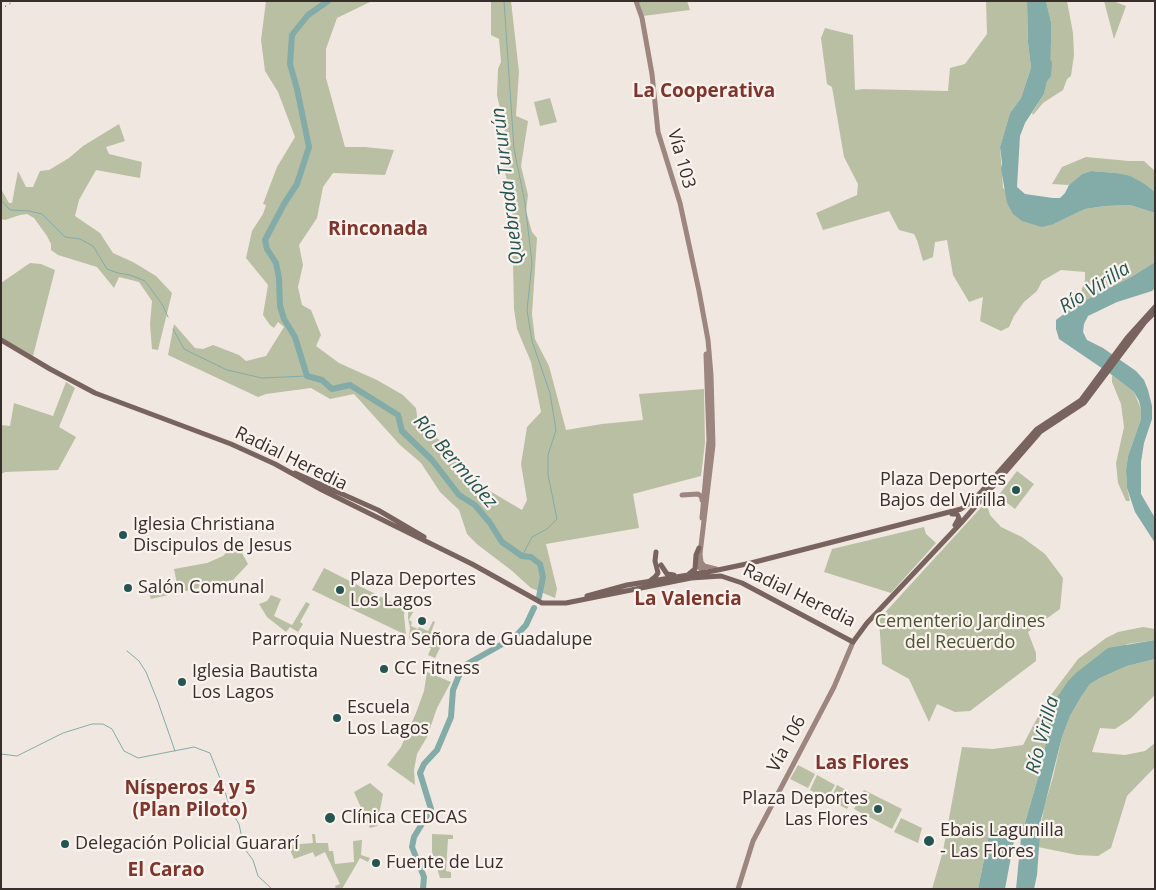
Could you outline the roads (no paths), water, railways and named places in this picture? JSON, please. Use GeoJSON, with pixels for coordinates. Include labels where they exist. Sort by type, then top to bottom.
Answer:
{"type":"FeatureCollection","features":[{"type":"Feature","properties":{"kind":"main road","name":"Vía 103"},"geometry":{"type":"LineString","coordinates":[[636,1],[642,18],[652,74],[658,132],[680,203],[709,355],[713,429],[698,562],[704,573]]}},
{"type":"Feature","properties":{"kind":"main road"},"geometry":{"type":"LineString","coordinates":[[1130,339],[1155,307]]}},
{"type":"Feature","properties":{"kind":"main road"},"geometry":{"type":"LineString","coordinates":[[1130,339],[1155,312]]}},
{"type":"Feature","properties":{"kind":"main road","name":"Vía 103"},"geometry":{"type":"LineString","coordinates":[[704,324],[709,440],[706,486]]}},
{"type":"Feature","properties":{"kind":"main road","name":"Radial Heredia"},"geometry":{"type":"LineString","coordinates":[[1,340],[50,369],[95,392],[231,444],[275,464],[322,490],[436,545],[535,600],[547,604],[566,603],[713,575],[728,578],[800,613],[853,642],[862,628],[894,593],[961,524],[1038,433],[1078,407],[1130,339]]}},
{"type":"Feature","properties":{"kind":"main road"},"geometry":{"type":"LineString","coordinates":[[708,410],[709,355]]}},
{"type":"Feature","properties":{"kind":"main road","name":"Radial Heredia"},"geometry":{"type":"LineString","coordinates":[[566,603],[605,590],[751,563],[961,509],[974,500],[1037,429],[1090,393]]}},
{"type":"Feature","properties":{"kind":"main road"},"geometry":{"type":"LineString","coordinates":[[275,464],[378,510],[436,545]]}},
{"type":"Feature","properties":{"kind":"main road"},"geometry":{"type":"LineString","coordinates":[[706,486],[708,497],[700,554],[701,562],[704,566],[710,568],[729,568]]}},
{"type":"Feature","properties":{"kind":"main road"},"geometry":{"type":"LineString","coordinates":[[322,490],[372,511],[378,510]]}},
{"type":"Feature","properties":{"kind":"main road"},"geometry":{"type":"LineString","coordinates":[[682,495],[698,494],[702,497],[701,527]]}},
{"type":"Feature","properties":{"kind":"main road"},"geometry":{"type":"LineString","coordinates":[[378,510],[382,516],[428,542]]}},
{"type":"Feature","properties":{"kind":"main road"},"geometry":{"type":"LineString","coordinates":[[894,593],[959,520],[959,515],[957,514],[939,516]]}},
{"type":"Feature","properties":{"kind":"main road"},"geometry":{"type":"LineString","coordinates":[[688,575],[695,568],[696,555],[699,548]]}},
{"type":"Feature","properties":{"kind":"main road"},"geometry":{"type":"LineString","coordinates":[[649,582],[658,573],[655,561],[656,552]]}},
{"type":"Feature","properties":{"kind":"main road"},"geometry":{"type":"LineString","coordinates":[[728,578],[731,570],[751,563]]}},
{"type":"Feature","properties":{"kind":"main road"},"geometry":{"type":"LineString","coordinates":[[661,565],[667,574],[682,576]]}},
{"type":"Feature","properties":{"kind":"main road"},"geometry":{"type":"LineString","coordinates":[[704,573],[713,575]]}},
{"type":"Feature","properties":{"kind":"main road"},"geometry":{"type":"LineString","coordinates":[[590,598],[617,590],[660,582],[664,578]]}},
{"type":"Feature","properties":{"kind":"main road","name":"Vía 106"},"geometry":{"type":"LineString","coordinates":[[738,889],[753,841],[834,687],[853,642]]}},
{"type":"Feature","properties":{"kind":"water","name":"Río Virilla"},"geometry":{"type":"Polygon","coordinates":[[[1027,1],[1046,1],[1051,22],[1050,66],[1044,94],[1025,123],[1020,136],[1017,187],[1025,194],[1060,198],[1069,185],[1082,174],[1091,171],[1116,173],[1130,176],[1155,192],[1155,213],[1130,205],[1105,206],[1085,209],[1054,224],[1042,227],[1022,221],[1013,214],[1007,203],[1001,169],[1000,147],[1010,113],[1021,98],[1031,68],[1028,43],[1027,1]]]}},
{"type":"Feature","properties":{"kind":"water"},"geometry":{"type":"Polygon","coordinates":[[[1155,262],[1155,288],[1152,291],[1117,302],[1088,316],[1083,332],[1087,340],[1103,348],[1136,371],[1144,380],[1148,390],[1152,406],[1152,419],[1144,443],[1141,462],[1141,494],[1155,518],[1155,543],[1135,512],[1127,488],[1126,470],[1128,456],[1141,419],[1139,401],[1134,392],[1059,339],[1056,320],[1076,305],[1131,277],[1155,262]]]}},
{"type":"Feature","properties":{"kind":"water","name":"Río Virilla"},"geometry":{"type":"Polygon","coordinates":[[[1155,640],[1155,659],[1127,666],[1090,684],[1070,716],[1062,737],[1041,820],[1037,875],[1034,889],[1016,889],[1021,837],[1043,760],[1050,716],[1058,696],[1076,673],[1108,648],[1155,640]]]}},
{"type":"Feature","properties":{"kind":"water"},"geometry":{"type":"Polygon","coordinates":[[[990,830],[1015,835],[1005,889],[978,889],[990,830]]]}},
{"type":"Feature","properties":{"kind":"waterway","name":"Río Bermúdez"},"geometry":{"type":"LineString","coordinates":[[328,1],[308,15],[292,35],[290,64],[309,147],[297,184],[265,240],[267,249],[276,263],[279,278],[280,306],[284,319],[295,337],[307,376],[322,380],[332,389],[350,385],[398,415],[402,431],[432,460],[459,495],[475,505],[490,523],[502,542],[522,556],[531,557],[540,564],[543,577],[539,597]]}},
{"type":"Feature","properties":{"kind":"waterway","name":"Quebrada Tururún"},"geometry":{"type":"LineString","coordinates":[[504,1],[514,149],[525,203],[532,263],[527,310],[532,341],[550,393],[556,430],[548,455],[548,475],[557,519],[547,529],[532,537],[522,556]]}},
{"type":"Feature","properties":{"kind":"waterway","name":"Río Virilla"},"geometry":{"type":"LineString","coordinates":[[1042,83],[1048,75],[1049,63]]}},
{"type":"Feature","properties":{"kind":"waterway"},"geometry":{"type":"LineString","coordinates":[[1,200],[10,210],[42,214],[65,237],[80,239],[93,246],[107,269],[145,281],[162,304],[168,317]]}},
{"type":"Feature","properties":{"kind":"waterway"},"geometry":{"type":"LineString","coordinates":[[173,329],[184,349],[227,370],[262,378],[307,376]]}},
{"type":"Feature","properties":{"kind":"waterway","name":"Río Bermúdez"},"geometry":{"type":"LineString","coordinates":[[423,889],[424,877],[412,847],[414,837],[431,809],[420,773],[424,764],[437,750],[451,717],[453,690],[460,673],[467,664],[515,637],[526,625],[534,608]]}},
{"type":"Feature","properties":{"kind":"waterway"},"geometry":{"type":"LineString","coordinates":[[127,651],[139,661],[146,672],[175,751]]}},
{"type":"Feature","properties":{"kind":"waterway"},"geometry":{"type":"LineString","coordinates":[[1,754],[17,756],[63,733],[92,724],[103,724],[112,729],[124,751],[138,758],[194,747],[210,753],[230,809],[239,824],[244,848],[253,860],[258,876],[272,889]]}},
{"type":"Feature","properties":{"kind":"railway"},"geometry":{"type":"LineString","coordinates":[[1,9],[14,1]]}},
{"type":"Feature","properties":{"kind":"place","name":"Plaza Deportes Bajos del Virilla"},"geometry":{"type":"Point","coordinates":[1016,490]}},
{"type":"Feature","properties":{"kind":"place","name":"Iglesia Christiana Discipulos de Jesus"},"geometry":{"type":"Point","coordinates":[123,535]}},
{"type":"Feature","properties":{"kind":"place","name":"Salón Comunal"},"geometry":{"type":"Point","coordinates":[128,588]}},
{"type":"Feature","properties":{"kind":"place","name":"Plaza Deportes Los Lagos"},"geometry":{"type":"Point","coordinates":[340,590]}},
{"type":"Feature","properties":{"kind":"place","name":"Parroquia Nuestra Señora de Guadalupe"},"geometry":{"type":"Point","coordinates":[422,621]}},
{"type":"Feature","properties":{"kind":"place","name":"CC Fitness"},"geometry":{"type":"Point","coordinates":[384,669]}},
{"type":"Feature","properties":{"kind":"place","name":"Iglesia Bautista Los Lagos"},"geometry":{"type":"Point","coordinates":[182,682]}},
{"type":"Feature","properties":{"kind":"place","name":"Escuela Los Lagos"},"geometry":{"type":"Point","coordinates":[337,718]}},
{"type":"Feature","properties":{"kind":"place","name":"Plaza Deportes Las Flores"},"geometry":{"type":"Point","coordinates":[878,809]}},
{"type":"Feature","properties":{"kind":"place","name":"Clínica CEDCAS"},"geometry":{"type":"Point","coordinates":[330,818]}},
{"type":"Feature","properties":{"kind":"place","name":"Ebais Lagunilla - Las Flores"},"geometry":{"type":"Point","coordinates":[929,841]}},
{"type":"Feature","properties":{"kind":"place","name":"Delegación Policial Guararí"},"geometry":{"type":"Point","coordinates":[65,844]}},
{"type":"Feature","properties":{"kind":"place","name":"Fuente de Luz"},"geometry":{"type":"Point","coordinates":[376,863]}},
{"type":"Feature","properties":{"kind":"district","name":"La Cooperativa"},"geometry":{"type":"Point","coordinates":[704,92]}},
{"type":"Feature","properties":{"kind":"district","name":"Rinconada"},"geometry":{"type":"Point","coordinates":[378,230]}},
{"type":"Feature","properties":{"kind":"district","name":"La Valencia"},"geometry":{"type":"Point","coordinates":[688,600]}},
{"type":"Feature","properties":{"kind":"district","name":"Las Flores"},"geometry":{"type":"Point","coordinates":[862,764]}},
{"type":"Feature","properties":{"kind":"district","name":"Nísperos 4 y 5 (Plan Piloto)"},"geometry":{"type":"Point","coordinates":[190,800]}},
{"type":"Feature","properties":{"kind":"district","name":"El Carao"},"geometry":{"type":"Point","coordinates":[166,871]}},
{"type":"Feature","properties":{"kind":"park label","name":"Cementerio Jardines del Recuerdo"},"geometry":{"type":"Point","coordinates":[960,632]}}]}
